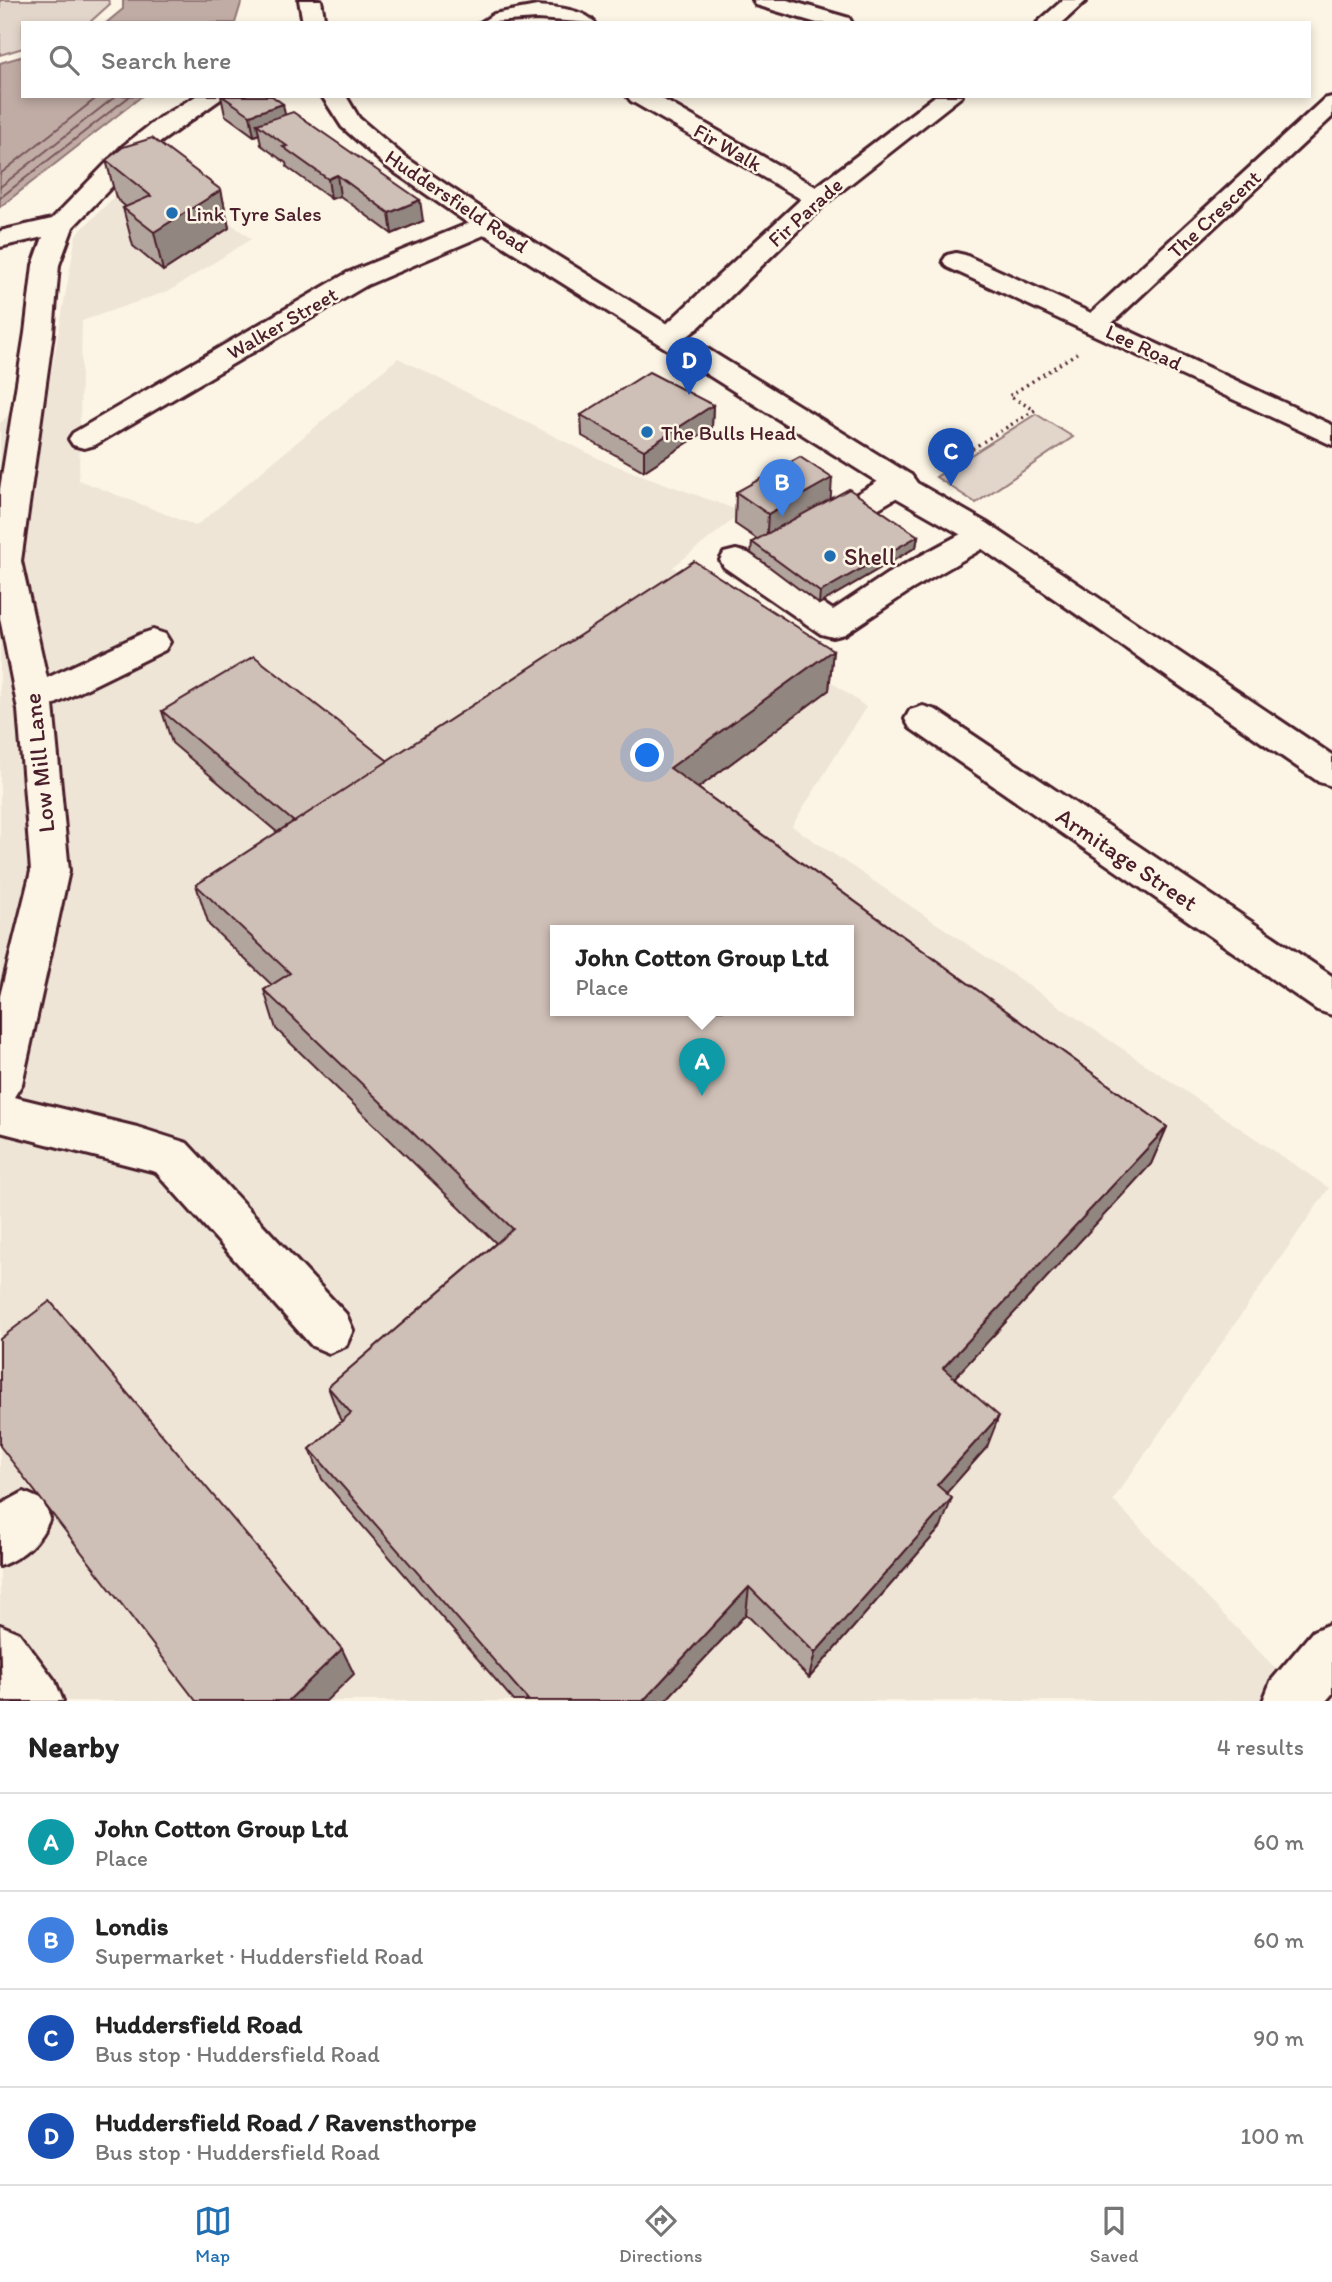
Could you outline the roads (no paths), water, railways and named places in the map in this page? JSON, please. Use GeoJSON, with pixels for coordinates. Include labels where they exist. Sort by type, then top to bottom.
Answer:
{"type":"FeatureCollection","features":[{"type":"Feature","properties":{"kind":"main road"},"geometry":{"type":"LineString","coordinates":[[310,0],[314,21]]}},
{"type":"Feature","properties":{"kind":"main road"},"geometry":{"type":"LineString","coordinates":[[764,0],[834,21]]}},
{"type":"Feature","properties":{"kind":"main road"},"geometry":{"type":"LineString","coordinates":[[1050,21],[1076,0]]}},
{"type":"Feature","properties":{"kind":"main road"},"geometry":{"type":"LineString","coordinates":[[497,21],[516,14],[536,12],[583,15]]}},
{"type":"Feature","properties":{"kind":"main road","name":"Low Mill Lane"},"geometry":{"type":"LineString","coordinates":[[0,1084],[50,871],[34,699],[5,561],[39,333],[46,265],[61,225],[132,150],[168,123],[210,98]]}},
{"type":"Feature","properties":{"kind":"main road","name":"Huddersfield Road"},"geometry":{"type":"LineString","coordinates":[[335,98],[350,122],[396,162],[488,224],[984,535],[1332,773]]}},
{"type":"Feature","properties":{"kind":"main road","name":"Fir Walk"},"geometry":{"type":"LineString","coordinates":[[642,98],[817,198]]}},
{"type":"Feature","properties":{"kind":"main road","name":"Fir Parade"},"geometry":{"type":"LineString","coordinates":[[669,337],[817,198],[947,98]]}},
{"type":"Feature","properties":{"kind":"main road","name":"The Crescent"},"geometry":{"type":"LineString","coordinates":[[1103,328],[1329,110]]}},
{"type":"Feature","properties":{"kind":"main road","name":"Walker Street"},"geometry":{"type":"LineString","coordinates":[[84,439],[357,279],[488,224]]}},
{"type":"Feature","properties":{"kind":"main road"},"geometry":{"type":"LineString","coordinates":[[0,239],[61,225]]}},
{"type":"Feature","properties":{"kind":"main road","name":"Lee Road"},"geometry":{"type":"LineString","coordinates":[[956,261],[1332,436]]}},
{"type":"Feature","properties":{"kind":"main road"},"geometry":{"type":"LineString","coordinates":[[842,544],[820,529],[903,486]]}},
{"type":"Feature","properties":{"kind":"main road"},"geometry":{"type":"LineString","coordinates":[[736,560],[833,626],[887,574],[984,535]]}},
{"type":"Feature","properties":{"kind":"main road"},"geometry":{"type":"LineString","coordinates":[[34,699],[153,642]]}},
{"type":"Feature","properties":{"kind":"main road","name":"Armitage Street"},"geometry":{"type":"LineString","coordinates":[[923,719],[1332,998]]}},
{"type":"Feature","properties":{"kind":"main road"},"geometry":{"type":"LineString","coordinates":[[0,1113],[137,1146],[171,1157],[329,1330]]}},
{"type":"Feature","properties":{"kind":"main road"},"geometry":{"type":"LineString","coordinates":[[1291,1701],[1332,1650]]}},
{"type":"Feature","properties":{"kind":"main road"},"geometry":{"type":"LineString","coordinates":[[0,1652],[35,1701]]}},
{"type":"Feature","properties":{"kind":"water"},"geometry":{"type":"Polygon","coordinates":[[[123,0],[242,0],[236,21],[108,21],[123,9],[123,0]]]}},
{"type":"Feature","properties":{"kind":"water"},"geometry":{"type":"Polygon","coordinates":[[[21,57],[21,98],[139,98],[0,207],[0,63],[21,57]]]}},
{"type":"Feature","properties":{"kind":"place","name":"Link Tyre Sales"},"geometry":{"type":"Point","coordinates":[172,213]}},
{"type":"Feature","properties":{"kind":"place","name":"Huddersfield Road / Ravensthorpe"},"geometry":{"type":"Point","coordinates":[689,395]}},
{"type":"Feature","properties":{"kind":"place","name":"The Bulls Head"},"geometry":{"type":"Point","coordinates":[647,432]}},
{"type":"Feature","properties":{"kind":"place","name":"Huddersfield Road"},"geometry":{"type":"Point","coordinates":[951,486]}},
{"type":"Feature","properties":{"kind":"place","name":"Londis"},"geometry":{"type":"Point","coordinates":[782,517]}},
{"type":"Feature","properties":{"kind":"place","name":"Shell"},"geometry":{"type":"Point","coordinates":[830,556]}},
{"type":"Feature","properties":{"kind":"place","name":"John Cotton Group Ltd"},"geometry":{"type":"Point","coordinates":[702,1096]}}]}
